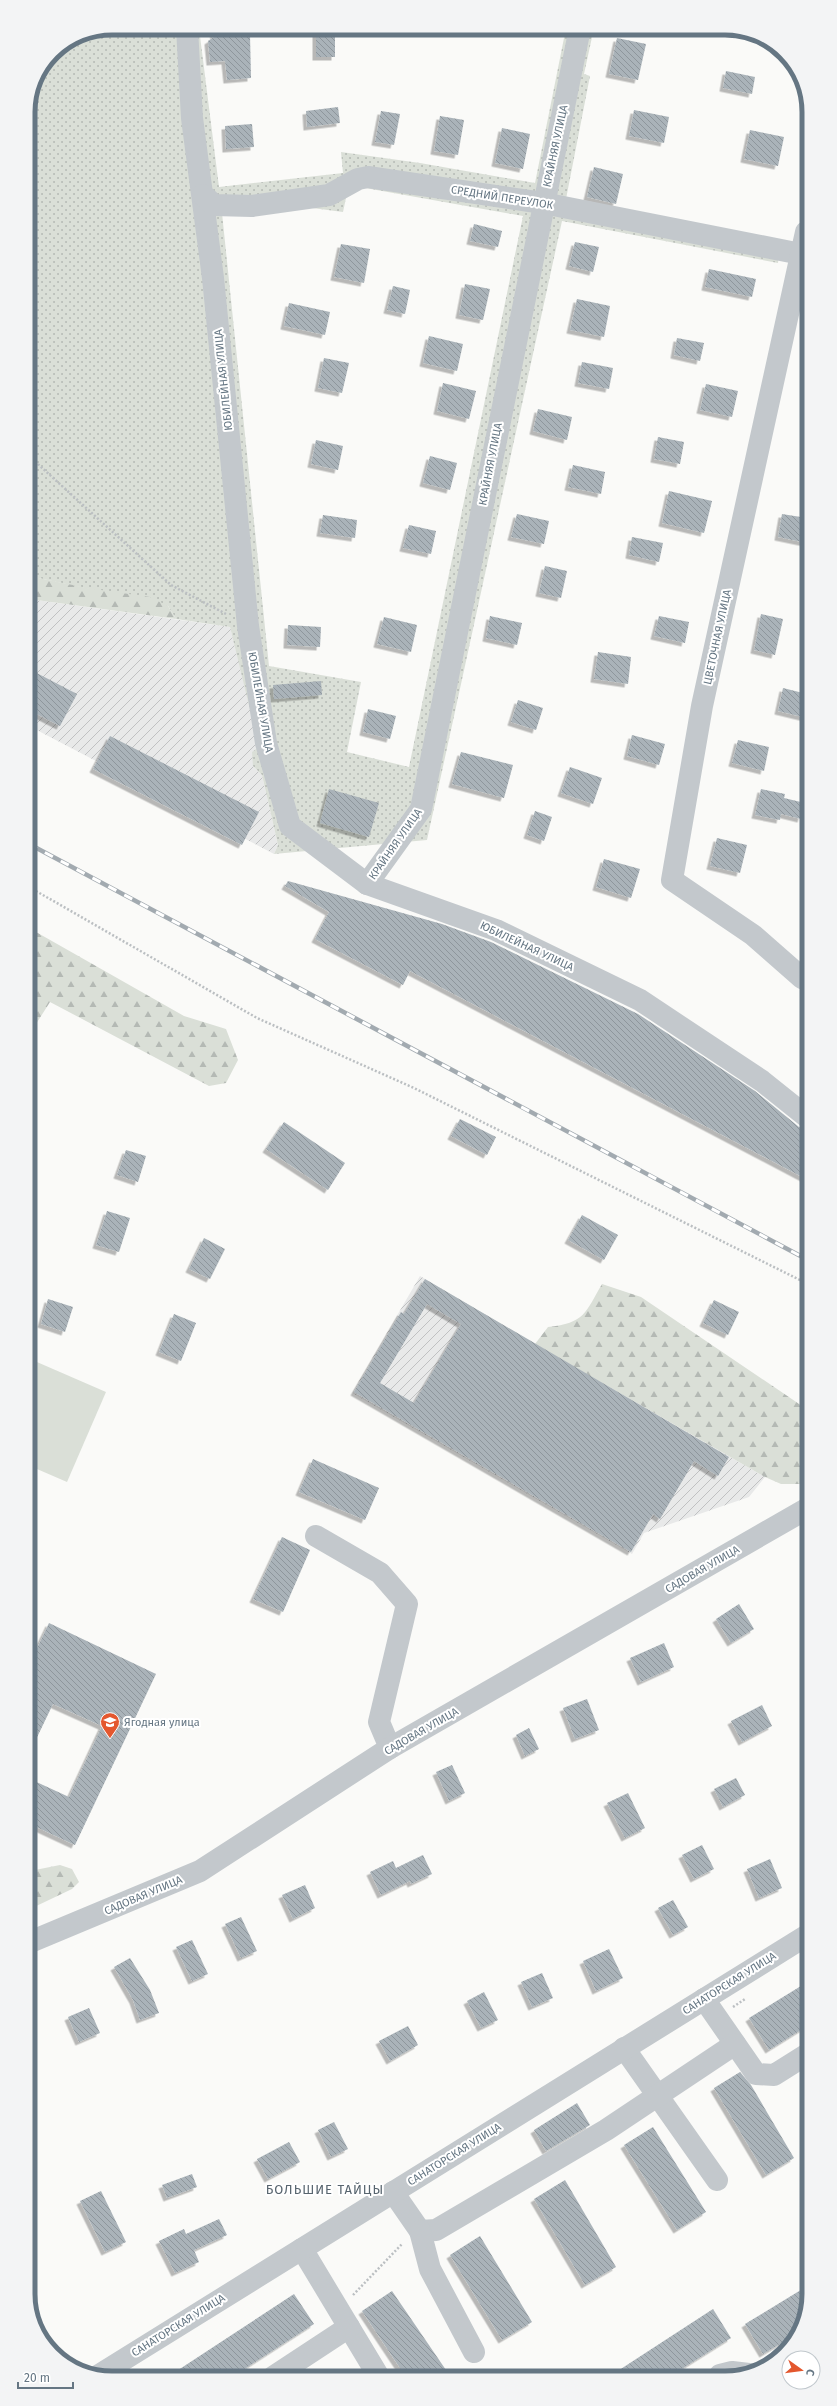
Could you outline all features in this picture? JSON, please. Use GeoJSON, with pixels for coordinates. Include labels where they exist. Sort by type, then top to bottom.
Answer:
{"type":"FeatureCollection","features":[{"type":"Feature","properties":{"kind":"street","name":"ЮБИЛЕЙНАЯ УЛИЦА"},"geometry":{"type":"LineString","coordinates":[[187,35],[192,118],[203,194],[248,626],[266,743],[290,826],[367,884],[496,930],[640,1000],[762,1081],[802,1113]]}},
{"type":"Feature","properties":{"kind":"street","name":"КРАЙНЯЯ УЛИЦА"},"geometry":{"type":"LineString","coordinates":[[367,884],[421,809],[543,203],[579,35]]}},
{"type":"Feature","properties":{"kind":"street","name":"СРЕДНИЙ ПЕРЕУЛОК"},"geometry":{"type":"LineString","coordinates":[[203,194],[214,205],[252,206],[329,195],[358,179],[368,177],[543,203],[802,254]]}},
{"type":"Feature","properties":{"kind":"street","name":"ЦВЕТОЧНАЯ УЛИЦА"},"geometry":{"type":"LineString","coordinates":[[802,263],[702,706],[672,880],[753,935],[802,978]]}},
{"type":"Feature","properties":{"kind":"street","name":"САДОВАЯ УЛИЦА"},"geometry":{"type":"LineString","coordinates":[[35,1940],[200,1871],[390,1748],[802,1511]]}},
{"type":"Feature","properties":{"kind":"street"},"geometry":{"type":"LineString","coordinates":[[316,1536],[380,1573],[407,1604],[379,1722],[390,1748]]}},
{"type":"Feature","properties":{"kind":"street","name":"САНАТОРСКАЯ УЛИЦА"},"geometry":{"type":"LineString","coordinates":[[112,2371],[302,2249],[802,1938]]}},
{"type":"Feature","properties":{"kind":"street"},"geometry":{"type":"LineString","coordinates":[[704,1999],[756,2074],[774,2075],[802,2057]]}},
{"type":"Feature","properties":{"kind":"street"},"geometry":{"type":"LineString","coordinates":[[419,2230],[436,2230],[606,2130],[735,2044]]}},
{"type":"Feature","properties":{"kind":"street"},"geometry":{"type":"LineString","coordinates":[[624,2048],[717,2180]]}},
{"type":"Feature","properties":{"kind":"street"},"geometry":{"type":"LineString","coordinates":[[393,2192],[419,2230],[430,2269],[474,2352]]}},
{"type":"Feature","properties":{"kind":"street"},"geometry":{"type":"LineString","coordinates":[[302,2249],[375,2371]]}},
{"type":"Feature","properties":{"kind":"street"},"geometry":{"type":"LineString","coordinates":[[280,2371],[344,2319]]}},
{"type":"Feature","properties":{"kind":"path"},"geometry":{"type":"LineString","coordinates":[[35,461],[171,585],[248,626]]}},
{"type":"Feature","properties":{"kind":"path"},"geometry":{"type":"LineString","coordinates":[[35,890],[257,1018],[414,1088],[802,1281]]}},
{"type":"Feature","properties":{"kind":"path"},"geometry":{"type":"LineString","coordinates":[[344,2319],[419,2230]]}},
{"type":"Feature","properties":{"kind":"shaded area"},"geometry":{"type":"Polygon","coordinates":[[[35,600],[230,627],[260,747],[253,766],[262,775],[278,845],[274,854],[35,729],[35,600]]]}},
{"type":"Feature","properties":{"kind":"shaded area"},"geometry":{"type":"Polygon","coordinates":[[[420,1276],[765,1477],[749,1497],[644,1533],[632,1554],[352,1393],[420,1276]]]}},
{"type":"Feature","properties":{"kind":"green space"},"geometry":{"type":"Polygon","coordinates":[[[107,35],[200,35],[219,187],[343,173],[341,152],[420,163],[535,183],[565,35],[592,35],[584,74],[590,76],[566,199],[780,243],[778,263],[562,221],[427,840],[274,854],[278,845],[262,775],[253,766],[252,752],[259,747],[230,627],[176,619],[168,606],[35,577],[36,97],[45,73],[57,57],[73,45],[97,36],[107,35]],[[354,186],[346,198],[343,212],[297,206],[222,213],[269,666],[361,682],[347,752],[409,767],[523,216],[354,186]]]}},
{"type":"Feature","properties":{"kind":"green space"},"geometry":{"type":"Polygon","coordinates":[[[35,577],[87,588],[150,597],[168,606],[176,619],[35,600],[35,577]]]}},
{"type":"Feature","properties":{"kind":"green space"},"geometry":{"type":"Polygon","coordinates":[[[35,931],[184,1016],[226,1029],[238,1060],[226,1083],[209,1086],[50,1002],[35,1026],[35,931]]]}},
{"type":"Feature","properties":{"kind":"green space"},"geometry":{"type":"Polygon","coordinates":[[[602,1284],[641,1297],[802,1406],[802,1484],[781,1484],[765,1477],[535,1344],[548,1327],[570,1323],[582,1315],[592,1302],[602,1284]]]}},
{"type":"Feature","properties":{"kind":"green space"},"geometry":{"type":"Polygon","coordinates":[[[35,1361],[106,1392],[67,1482],[35,1468],[35,1361]]]}},
{"type":"Feature","properties":{"kind":"green space"},"geometry":{"type":"Polygon","coordinates":[[[60,1865],[72,1869],[79,1882],[72,1889],[35,1907],[35,1870],[60,1865]]]}},
{"type":"Feature","properties":{"kind":"building"},"geometry":{"type":"Polygon","coordinates":[[[214,35],[236,35],[238,37],[250,35],[251,78],[227,80],[225,61],[210,62],[208,41],[214,37],[214,35]]]}},
{"type":"Feature","properties":{"kind":"building"},"geometry":{"type":"Polygon","coordinates":[[[316,35],[335,35],[335,57],[316,57],[316,35]]]}},
{"type":"Feature","properties":{"kind":"building"},"geometry":{"type":"Polygon","coordinates":[[[617,38],[646,44],[638,80],[609,74],[617,38]]]}},
{"type":"Feature","properties":{"kind":"building"},"geometry":{"type":"Polygon","coordinates":[[[726,71],[755,77],[752,94],[723,88],[726,71]]]}},
{"type":"Feature","properties":{"kind":"building"},"geometry":{"type":"Polygon","coordinates":[[[338,107],[340,123],[307,127],[306,111],[338,107]]]}},
{"type":"Feature","properties":{"kind":"building"},"geometry":{"type":"Polygon","coordinates":[[[634,110],[669,117],[664,143],[629,136],[634,110]]]}},
{"type":"Feature","properties":{"kind":"building"},"geometry":{"type":"Polygon","coordinates":[[[381,111],[400,114],[394,145],[375,142],[381,111]]]}},
{"type":"Feature","properties":{"kind":"building"},"geometry":{"type":"Polygon","coordinates":[[[440,116],[464,120],[458,155],[434,151],[440,116]]]}},
{"type":"Feature","properties":{"kind":"building"},"geometry":{"type":"Polygon","coordinates":[[[252,124],[254,147],[226,149],[225,126],[252,124]]]}},
{"type":"Feature","properties":{"kind":"building"},"geometry":{"type":"Polygon","coordinates":[[[502,128],[530,134],[523,169],[495,163],[502,128]]]}},
{"type":"Feature","properties":{"kind":"building"},"geometry":{"type":"Polygon","coordinates":[[[750,130],[784,137],[778,166],[744,159],[750,130]]]}},
{"type":"Feature","properties":{"kind":"building"},"geometry":{"type":"Polygon","coordinates":[[[594,167],[623,174],[616,204],[587,197],[594,167]]]}},
{"type":"Feature","properties":{"kind":"building"},"geometry":{"type":"Polygon","coordinates":[[[474,224],[502,231],[498,247],[470,241],[474,224]]]}},
{"type":"Feature","properties":{"kind":"building"},"geometry":{"type":"Polygon","coordinates":[[[575,242],[599,247],[593,272],[569,266],[575,242]]]}},
{"type":"Feature","properties":{"kind":"building"},"geometry":{"type":"Polygon","coordinates":[[[341,244],[370,249],[364,283],[334,277],[341,244]]]}},
{"type":"Feature","properties":{"kind":"building"},"geometry":{"type":"Polygon","coordinates":[[[709,269],[756,279],[752,297],[705,287],[709,269]]]}},
{"type":"Feature","properties":{"kind":"building"},"geometry":{"type":"Polygon","coordinates":[[[465,284],[490,289],[483,320],[459,315],[465,284]]]}},
{"type":"Feature","properties":{"kind":"building"},"geometry":{"type":"Polygon","coordinates":[[[393,286],[410,290],[405,314],[387,310],[393,286]]]}},
{"type":"Feature","properties":{"kind":"building"},"geometry":{"type":"Polygon","coordinates":[[[577,299],[610,306],[604,337],[570,330],[577,299]]]}},
{"type":"Feature","properties":{"kind":"building"},"geometry":{"type":"Polygon","coordinates":[[[289,303],[330,312],[325,335],[284,326],[289,303]]]}},
{"type":"Feature","properties":{"kind":"building"},"geometry":{"type":"Polygon","coordinates":[[[429,336],[463,344],[457,371],[423,363],[429,336]]]}},
{"type":"Feature","properties":{"kind":"building"},"geometry":{"type":"Polygon","coordinates":[[[677,338],[704,343],[700,361],[674,355],[677,338]]]}},
{"type":"Feature","properties":{"kind":"building"},"geometry":{"type":"Polygon","coordinates":[[[324,358],[349,363],[342,393],[318,388],[324,358]]]}},
{"type":"Feature","properties":{"kind":"building"},"geometry":{"type":"Polygon","coordinates":[[[582,362],[613,368],[609,389],[578,383],[582,362]]]}},
{"type":"Feature","properties":{"kind":"building"},"geometry":{"type":"Polygon","coordinates":[[[443,383],[476,391],[469,419],[437,411],[443,383]]]}},
{"type":"Feature","properties":{"kind":"building"},"geometry":{"type":"Polygon","coordinates":[[[706,384],[738,391],[732,417],[700,410],[706,384]]]}},
{"type":"Feature","properties":{"kind":"building"},"geometry":{"type":"Polygon","coordinates":[[[538,409],[572,417],[567,440],[533,431],[538,409]]]}},
{"type":"Feature","properties":{"kind":"building"},"geometry":{"type":"Polygon","coordinates":[[[658,437],[684,442],[680,464],[654,459],[658,437]]]}},
{"type":"Feature","properties":{"kind":"building"},"geometry":{"type":"Polygon","coordinates":[[[316,440],[343,446],[338,470],[311,464],[316,440]]]}},
{"type":"Feature","properties":{"kind":"building"},"geometry":{"type":"Polygon","coordinates":[[[430,456],[457,463],[450,490],[423,483],[430,456]]]}},
{"type":"Feature","properties":{"kind":"building"},"geometry":{"type":"Polygon","coordinates":[[[573,465],[605,472],[601,494],[568,487],[573,465]]]}},
{"type":"Feature","properties":{"kind":"building"},"geometry":{"type":"Polygon","coordinates":[[[669,491],[712,501],[704,533],[662,523],[669,491]]]}},
{"type":"Feature","properties":{"kind":"building"},"geometry":{"type":"Polygon","coordinates":[[[517,514],[549,521],[544,544],[511,537],[517,514]]]}},
{"type":"Feature","properties":{"kind":"building"},"geometry":{"type":"Polygon","coordinates":[[[782,514],[802,517],[802,542],[778,537],[782,514]]]}},
{"type":"Feature","properties":{"kind":"building"},"geometry":{"type":"Polygon","coordinates":[[[323,515],[357,520],[355,538],[320,533],[323,515]]]}},
{"type":"Feature","properties":{"kind":"building"},"geometry":{"type":"Polygon","coordinates":[[[409,525],[436,531],[431,554],[403,548],[409,525]]]}},
{"type":"Feature","properties":{"kind":"building"},"geometry":{"type":"Polygon","coordinates":[[[632,537],[663,543],[659,562],[629,555],[632,537]]]}},
{"type":"Feature","properties":{"kind":"building"},"geometry":{"type":"Polygon","coordinates":[[[545,566],[567,571],[561,598],[539,593],[545,566]]]}},
{"type":"Feature","properties":{"kind":"building"},"geometry":{"type":"Polygon","coordinates":[[[761,614],[783,619],[775,655],[754,650],[761,614]]]}},
{"type":"Feature","properties":{"kind":"building"},"geometry":{"type":"Polygon","coordinates":[[[490,616],[522,623],[517,645],[486,638],[490,616]]]}},
{"type":"Feature","properties":{"kind":"building"},"geometry":{"type":"Polygon","coordinates":[[[659,616],[689,622],[685,643],[654,636],[659,616]]]}},
{"type":"Feature","properties":{"kind":"building"},"geometry":{"type":"Polygon","coordinates":[[[384,617],[417,625],[411,652],[377,644],[384,617]]]}},
{"type":"Feature","properties":{"kind":"building"},"geometry":{"type":"Polygon","coordinates":[[[288,625],[321,627],[320,647],[287,645],[288,625]]]}},
{"type":"Feature","properties":{"kind":"building"},"geometry":{"type":"Polygon","coordinates":[[[598,652],[631,657],[628,684],[594,679],[598,652]]]}},
{"type":"Feature","properties":{"kind":"building"},"geometry":{"type":"Polygon","coordinates":[[[35,672],[77,694],[60,726],[35,713],[35,672]]]}},
{"type":"Feature","properties":{"kind":"building"},"geometry":{"type":"Polygon","coordinates":[[[321,681],[322,695],[274,699],[273,685],[321,681]]]}},
{"type":"Feature","properties":{"kind":"building"},"geometry":{"type":"Polygon","coordinates":[[[783,688],[802,693],[802,717],[778,711],[783,688]]]}},
{"type":"Feature","properties":{"kind":"building"},"geometry":{"type":"Polygon","coordinates":[[[518,700],[543,708],[536,730],[511,722],[518,700]]]}},
{"type":"Feature","properties":{"kind":"building"},"geometry":{"type":"Polygon","coordinates":[[[368,709],[396,716],[390,739],[363,732],[368,709]]]}},
{"type":"Feature","properties":{"kind":"building"},"geometry":{"type":"Polygon","coordinates":[[[632,735],[665,744],[659,765],[627,756],[632,735]]]}},
{"type":"Feature","properties":{"kind":"building"},"geometry":{"type":"Polygon","coordinates":[[[110,736],[259,812],[242,845],[93,769],[110,736]]]}},
{"type":"Feature","properties":{"kind":"building"},"geometry":{"type":"Polygon","coordinates":[[[738,740],[769,747],[764,771],[732,763],[738,740]]]}},
{"type":"Feature","properties":{"kind":"building"},"geometry":{"type":"Polygon","coordinates":[[[461,752],[513,765],[504,798],[452,784],[461,752]]]}},
{"type":"Feature","properties":{"kind":"building"},"geometry":{"type":"Polygon","coordinates":[[[570,767],[602,778],[593,804],[561,793],[570,767]]]}},
{"type":"Feature","properties":{"kind":"building"},"geometry":{"type":"Polygon","coordinates":[[[329,789],[379,803],[369,837],[320,823],[329,789]]]}},
{"type":"Feature","properties":{"kind":"building"},"geometry":{"type":"Polygon","coordinates":[[[761,789],[785,794],[784,798],[802,802],[801,819],[781,814],[780,820],[755,815],[761,789]]]}},
{"type":"Feature","properties":{"kind":"building"},"geometry":{"type":"Polygon","coordinates":[[[535,811],[552,817],[544,841],[527,835],[535,811]]]}},
{"type":"Feature","properties":{"kind":"building"},"geometry":{"type":"Polygon","coordinates":[[[717,838],[747,845],[740,873],[710,866],[717,838]]]}},
{"type":"Feature","properties":{"kind":"building"},"geometry":{"type":"Polygon","coordinates":[[[604,859],[640,869],[631,898],[596,887],[604,859]]]}},
{"type":"Feature","properties":{"kind":"building"},"geometry":{"type":"Polygon","coordinates":[[[288,881],[442,924],[491,942],[638,1014],[755,1091],[799,1127],[802,1128],[802,1177],[410,971],[403,985],[315,939],[329,912],[285,886],[288,881]]]}},
{"type":"Feature","properties":{"kind":"building"},"geometry":{"type":"Polygon","coordinates":[[[460,1119],[496,1137],[487,1155],[451,1136],[460,1119]]]}},
{"type":"Feature","properties":{"kind":"building"},"geometry":{"type":"Polygon","coordinates":[[[284,1122],[345,1163],[328,1190],[266,1149],[284,1122]]]}},
{"type":"Feature","properties":{"kind":"building"},"geometry":{"type":"Polygon","coordinates":[[[126,1150],[146,1156],[138,1182],[117,1175],[126,1150]]]}},
{"type":"Feature","properties":{"kind":"building"},"geometry":{"type":"Polygon","coordinates":[[[107,1211],[130,1218],[119,1252],[96,1245],[107,1211]]]}},
{"type":"Feature","properties":{"kind":"building"},"geometry":{"type":"Polygon","coordinates":[[[582,1215],[618,1235],[604,1260],[568,1240],[582,1215]]]}},
{"type":"Feature","properties":{"kind":"building"},"geometry":{"type":"Polygon","coordinates":[[[204,1238],[225,1249],[210,1279],[189,1269],[204,1238]]]}},
{"type":"Feature","properties":{"kind":"building"},"geometry":{"type":"Polygon","coordinates":[[[425,1279],[729,1457],[718,1476],[694,1461],[660,1519],[653,1514],[631,1552],[354,1392],[401,1312],[404,1314],[425,1279]],[[427,1304],[380,1383],[414,1403],[461,1324],[427,1304]]]}},
{"type":"Feature","properties":{"kind":"building"},"geometry":{"type":"Polygon","coordinates":[[[48,1299],[73,1307],[65,1332],[41,1324],[48,1299]]]}},
{"type":"Feature","properties":{"kind":"building"},"geometry":{"type":"Polygon","coordinates":[[[714,1300],[739,1312],[728,1335],[703,1323],[714,1300]]]}},
{"type":"Feature","properties":{"kind":"building"},"geometry":{"type":"Polygon","coordinates":[[[174,1314],[196,1323],[181,1361],[159,1352],[174,1314]]]}},
{"type":"Feature","properties":{"kind":"building"},"geometry":{"type":"Polygon","coordinates":[[[313,1459],[379,1488],[365,1520],[299,1492],[313,1459]]]}},
{"type":"Feature","properties":{"kind":"building"},"geometry":{"type":"Polygon","coordinates":[[[282,1537],[310,1550],[283,1612],[253,1599],[282,1537]]]}},
{"type":"Feature","properties":{"kind":"building"},"geometry":{"type":"Polygon","coordinates":[[[739,1604],[754,1629],[731,1643],[716,1619],[739,1604]]]}},
{"type":"Feature","properties":{"kind":"building","name":"Ягодная улица"},"geometry":{"type":"Polygon","coordinates":[[[49,1623],[156,1674],[75,1845],[35,1826],[35,1781],[69,1797],[102,1726],[53,1704],[35,1742],[35,1652],[49,1623]]]}},
{"type":"Feature","properties":{"kind":"building"},"geometry":{"type":"Polygon","coordinates":[[[664,1643],[674,1667],[641,1682],[630,1658],[664,1643]]]}},
{"type":"Feature","properties":{"kind":"building"},"geometry":{"type":"Polygon","coordinates":[[[587,1699],[599,1730],[575,1739],[563,1708],[587,1699]]]}},
{"type":"Feature","properties":{"kind":"building"},"geometry":{"type":"Polygon","coordinates":[[[762,1705],[772,1726],[742,1742],[731,1721],[762,1705]]]}},
{"type":"Feature","properties":{"kind":"building"},"geometry":{"type":"Polygon","coordinates":[[[529,1728],[539,1749],[525,1756],[516,1735],[529,1728]]]}},
{"type":"Feature","properties":{"kind":"building"},"geometry":{"type":"Polygon","coordinates":[[[452,1765],[465,1793],[449,1801],[436,1772],[452,1765]]]}},
{"type":"Feature","properties":{"kind":"building"},"geometry":{"type":"Polygon","coordinates":[[[736,1778],[745,1795],[723,1807],[714,1789],[736,1778]]]}},
{"type":"Feature","properties":{"kind":"building"},"geometry":{"type":"Polygon","coordinates":[[[628,1793],[645,1828],[625,1838],[607,1803],[628,1793]]]}},
{"type":"Feature","properties":{"kind":"building"},"geometry":{"type":"Polygon","coordinates":[[[702,1845],[714,1869],[694,1879],[682,1855],[702,1845]]]}},
{"type":"Feature","properties":{"kind":"building"},"geometry":{"type":"Polygon","coordinates":[[[423,1855],[432,1874],[411,1884],[410,1881],[381,1895],[370,1872],[393,1861],[396,1868],[423,1855]]]}},
{"type":"Feature","properties":{"kind":"building"},"geometry":{"type":"Polygon","coordinates":[[[770,1859],[782,1888],[759,1898],[747,1869],[770,1859]]]}},
{"type":"Feature","properties":{"kind":"building"},"geometry":{"type":"Polygon","coordinates":[[[305,1885],[315,1908],[293,1919],[282,1895],[305,1885]]]}},
{"type":"Feature","properties":{"kind":"building"},"geometry":{"type":"Polygon","coordinates":[[[673,1900],[688,1927],[673,1935],[658,1908],[673,1900]]]}},
{"type":"Feature","properties":{"kind":"building"},"geometry":{"type":"Polygon","coordinates":[[[241,1917],[257,1951],[241,1958],[225,1924],[241,1917]]]}},
{"type":"Feature","properties":{"kind":"building"},"geometry":{"type":"Polygon","coordinates":[[[192,1940],[208,1974],[192,1981],[176,1947],[192,1940]]]}},
{"type":"Feature","properties":{"kind":"building"},"geometry":{"type":"Polygon","coordinates":[[[609,1949],[623,1978],[596,1991],[583,1961],[609,1949]]]}},
{"type":"Feature","properties":{"kind":"building"},"geometry":{"type":"Polygon","coordinates":[[[130,1958],[150,1990],[159,2013],[140,2020],[133,2000],[114,1967],[130,1958]]]}},
{"type":"Feature","properties":{"kind":"building"},"geometry":{"type":"Polygon","coordinates":[[[542,1973],[553,1998],[532,2007],[521,1982],[542,1973]]]}},
{"type":"Feature","properties":{"kind":"building"},"geometry":{"type":"Polygon","coordinates":[[[802,1985],[802,2029],[769,2050],[749,2018],[802,1985]]]}},
{"type":"Feature","properties":{"kind":"building"},"geometry":{"type":"Polygon","coordinates":[[[484,1992],[498,2020],[481,2028],[467,2001],[484,1992]]]}},
{"type":"Feature","properties":{"kind":"building"},"geometry":{"type":"Polygon","coordinates":[[[89,2008],[100,2033],[79,2042],[68,2017],[89,2008]]]}},
{"type":"Feature","properties":{"kind":"building"},"geometry":{"type":"Polygon","coordinates":[[[408,2026],[418,2045],[390,2061],[379,2041],[408,2026]]]}},
{"type":"Feature","properties":{"kind":"building"},"geometry":{"type":"Polygon","coordinates":[[[740,2072],[751,2085],[794,2158],[766,2175],[714,2088],[740,2072]]]}},
{"type":"Feature","properties":{"kind":"building"},"geometry":{"type":"Polygon","coordinates":[[[577,2103],[590,2125],[546,2151],[534,2130],[577,2103]]]}},
{"type":"Feature","properties":{"kind":"building"},"geometry":{"type":"Polygon","coordinates":[[[334,2122],[348,2149],[331,2157],[318,2130],[334,2122]]]}},
{"type":"Feature","properties":{"kind":"building"},"geometry":{"type":"Polygon","coordinates":[[[653,2127],[706,2212],[677,2230],[624,2145],[653,2127]]]}},
{"type":"Feature","properties":{"kind":"building"},"geometry":{"type":"Polygon","coordinates":[[[289,2142],[300,2162],[268,2179],[257,2159],[289,2142]]]}},
{"type":"Feature","properties":{"kind":"building"},"geometry":{"type":"Polygon","coordinates":[[[192,2174],[197,2187],[167,2198],[162,2185],[192,2174]]]}},
{"type":"Feature","properties":{"kind":"building"},"geometry":{"type":"Polygon","coordinates":[[[565,2180],[616,2267],[585,2285],[534,2199],[565,2180]]]}},
{"type":"Feature","properties":{"kind":"building"},"geometry":{"type":"Polygon","coordinates":[[[101,2191],[126,2242],[105,2252],[80,2201],[101,2191]]]}},
{"type":"Feature","properties":{"kind":"building"},"geometry":{"type":"Polygon","coordinates":[[[219,2219],[227,2235],[194,2250],[199,2262],[175,2273],[159,2241],[184,2229],[186,2234],[219,2219]]]}},
{"type":"Feature","properties":{"kind":"building"},"geometry":{"type":"Polygon","coordinates":[[[480,2236],[532,2322],[502,2340],[450,2255],[480,2236]]]}},
{"type":"Feature","properties":{"kind":"building"},"geometry":{"type":"Polygon","coordinates":[[[802,2289],[801,2309],[794,2328],[787,2340],[763,2354],[745,2324],[802,2289]]]}},
{"type":"Feature","properties":{"kind":"building"},"geometry":{"type":"Polygon","coordinates":[[[392,2291],[446,2370],[402,2371],[362,2311],[392,2291]]]}},
{"type":"Feature","properties":{"kind":"building"},"geometry":{"type":"Polygon","coordinates":[[[294,2294],[314,2324],[241,2371],[177,2371],[294,2294]]]}},
{"type":"Feature","properties":{"kind":"building"},"geometry":{"type":"Polygon","coordinates":[[[713,2309],[731,2338],[678,2371],[618,2371],[713,2309]]]}},
{"type":"Feature","properties":{"kind":"railway"},"geometry":{"type":"LineString","coordinates":[[35,847],[802,1257]]}},
{"type":"Feature","properties":{"kind":"place","name":"Ягодная улица"},"geometry":{"type":"Point","coordinates":[110,1739]}},
{"type":"Feature","properties":{"kind":"district","name":"БОЛЬШИЕ ТАЙЦЫ"},"geometry":{"type":"Point","coordinates":[325,2189]}}]}
